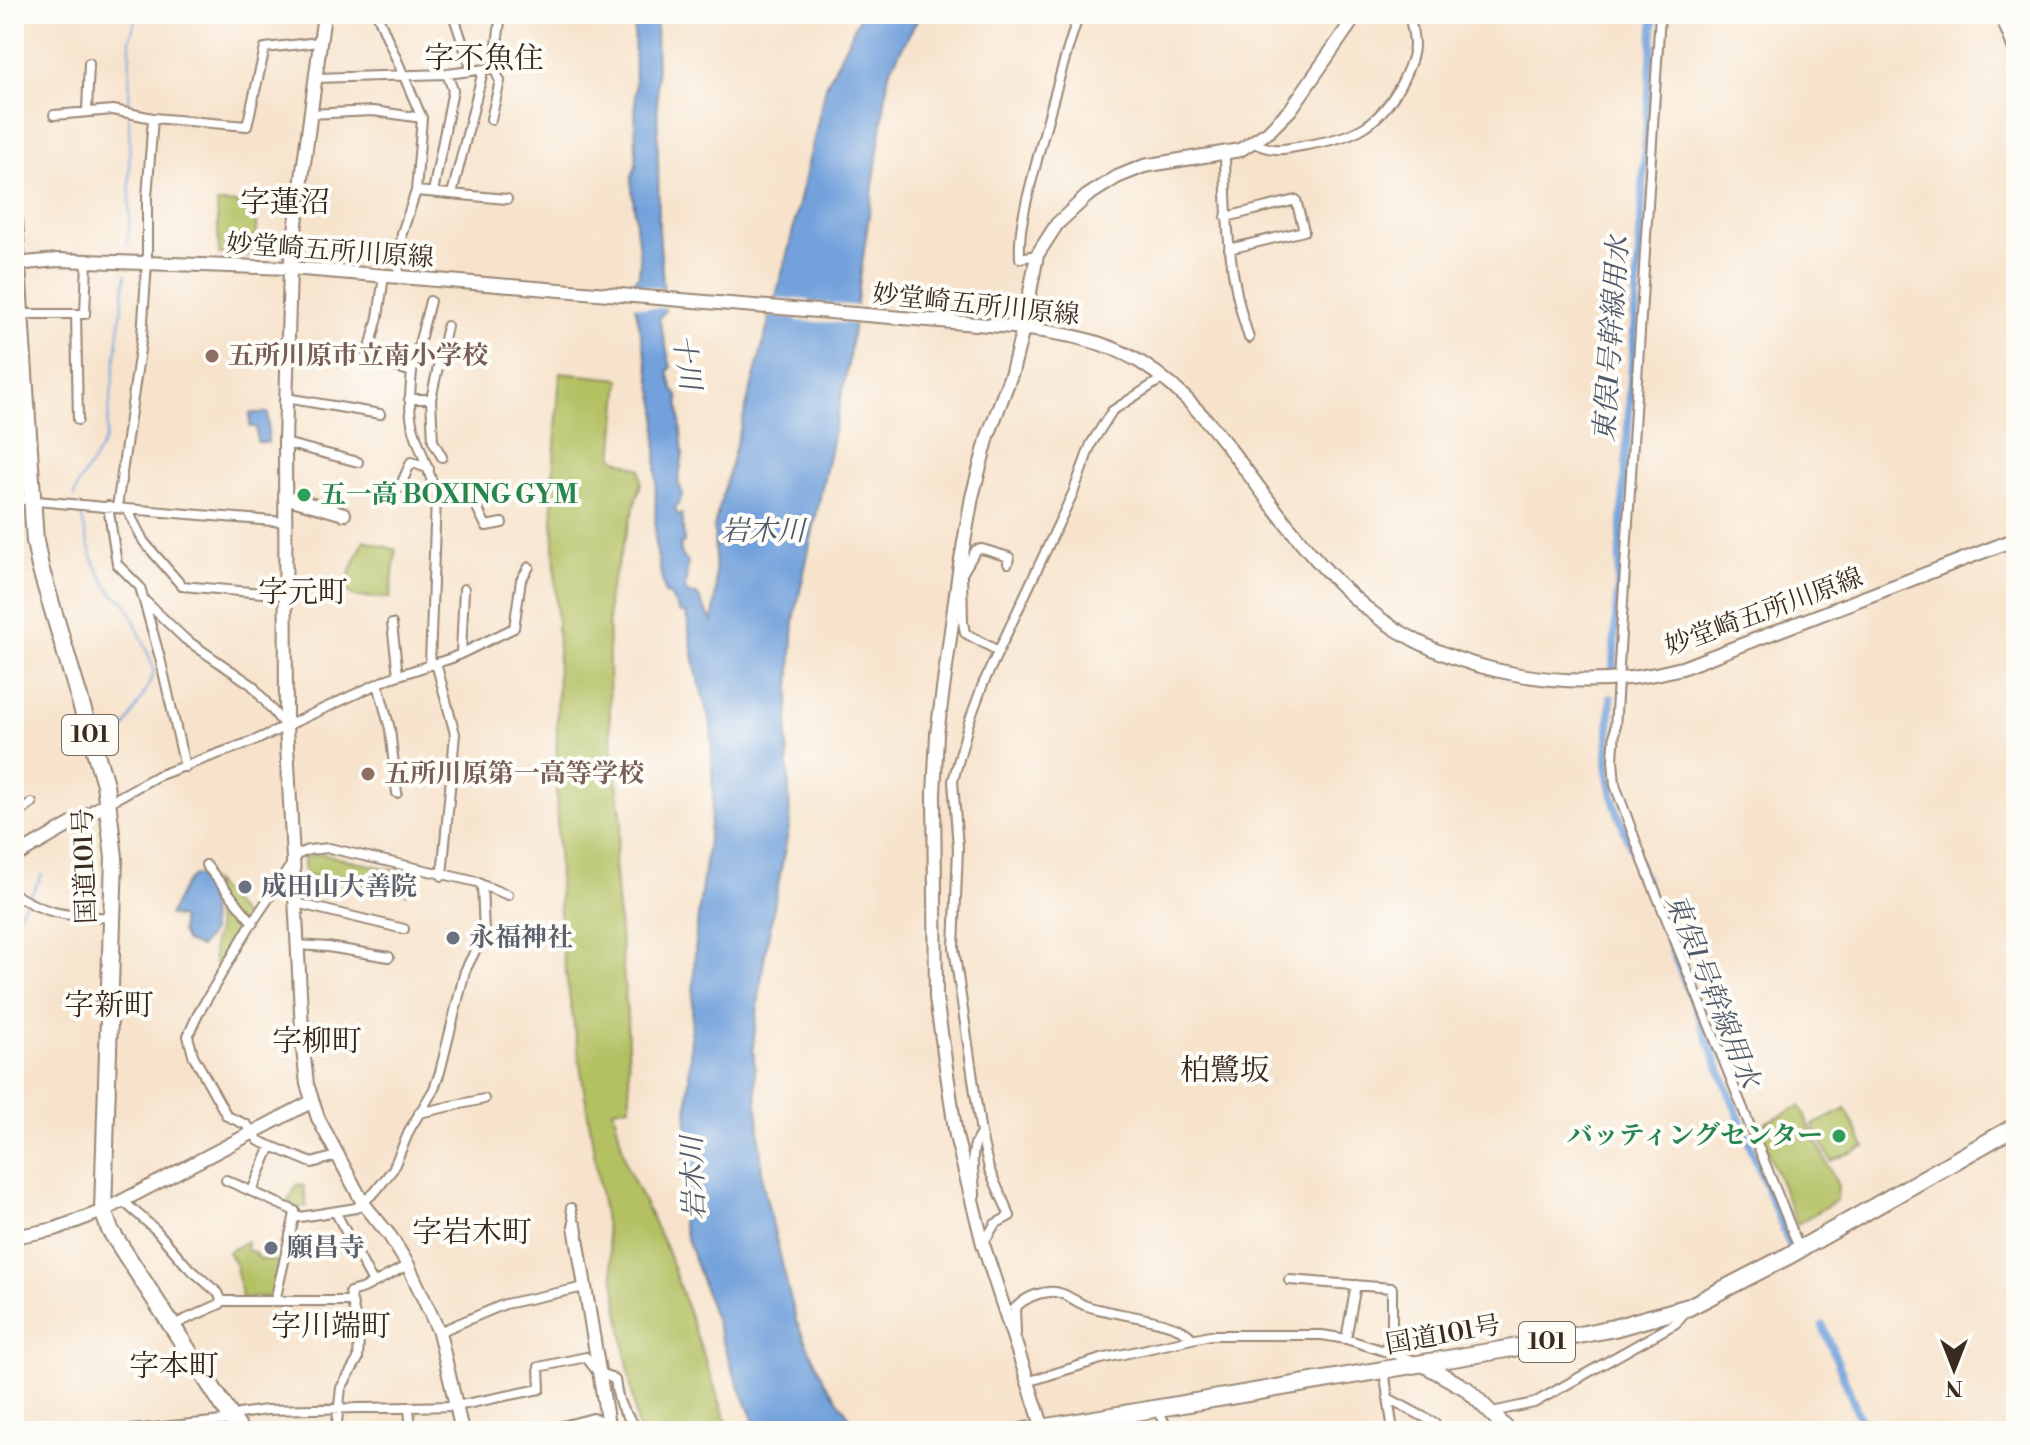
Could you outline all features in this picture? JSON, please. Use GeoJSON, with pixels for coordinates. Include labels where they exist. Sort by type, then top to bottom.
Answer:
{"type":"FeatureCollection","features":[{"type":"Feature","properties":{"kind":"highway","name":"国道101号"},"geometry":{"type":"LineString","coordinates":[[14,221],[32,501],[40,567],[108,803],[114,857],[103,1211],[110,1230],[237,1426]]}},
{"type":"Feature","properties":{"kind":"highway","name":"国道101号"},"geometry":{"type":"LineString","coordinates":[[1036,1430],[1592,1333],[1689,1307],[1800,1250],[2016,1126]]}},
{"type":"Feature","properties":{"kind":"main road"},"geometry":{"type":"LineString","coordinates":[[1421,1363],[1467,1389],[1509,1431]]}},
{"type":"Feature","properties":{"kind":"street"},"geometry":{"type":"LineString","coordinates":[[324,14],[290,268],[285,443],[286,726],[303,1049],[311,1102],[336,1156],[363,1203],[390,1236],[408,1265],[439,1332],[462,1431]]}},
{"type":"Feature","properties":{"kind":"street"},"geometry":{"type":"LineString","coordinates":[[377,14],[422,118],[416,191],[402,233],[398,276]]}},
{"type":"Feature","properties":{"kind":"street"},"geometry":{"type":"LineString","coordinates":[[453,14],[472,71]]}},
{"type":"Feature","properties":{"kind":"street"},"geometry":{"type":"LineString","coordinates":[[491,119],[500,81],[494,68],[501,14]]}},
{"type":"Feature","properties":{"kind":"street"},"geometry":{"type":"LineString","coordinates":[[1037,255],[1020,258],[1019,243],[1052,104],[1079,14]]}},
{"type":"Feature","properties":{"kind":"street"},"geometry":{"type":"LineString","coordinates":[[1036,1430],[1027,1382],[983,1244],[956,1136],[936,998],[934,794],[937,734],[972,497],[988,436],[1012,372],[1018,328],[1037,255],[1052,231],[1073,208],[1117,177],[1144,166],[1225,154],[1268,132],[1291,109],[1357,14]]}},
{"type":"Feature","properties":{"kind":"street"},"geometry":{"type":"LineString","coordinates":[[1253,142],[1263,148],[1278,150],[1321,143],[1345,138],[1379,118],[1394,97],[1411,61],[1414,45],[1409,14]]}},
{"type":"Feature","properties":{"kind":"street"},"geometry":{"type":"LineString","coordinates":[[1660,14],[1613,760],[1615,785],[1648,876],[1800,1250]]}},
{"type":"Feature","properties":{"kind":"street"},"geometry":{"type":"LineString","coordinates":[[1999,14],[2016,57]]}},
{"type":"Feature","properties":{"kind":"street"},"geometry":{"type":"LineString","coordinates":[[54,115],[87,111],[124,112],[153,118],[247,126],[265,48],[319,42]]}},
{"type":"Feature","properties":{"kind":"street"},"geometry":{"type":"LineString","coordinates":[[87,111],[89,63]]}},
{"type":"Feature","properties":{"kind":"street"},"geometry":{"type":"LineString","coordinates":[[315,78],[447,74],[494,68]]}},
{"type":"Feature","properties":{"kind":"street"},"geometry":{"type":"LineString","coordinates":[[452,194],[483,71]]}},
{"type":"Feature","properties":{"kind":"street"},"geometry":{"type":"LineString","coordinates":[[433,192],[453,90],[447,74]]}},
{"type":"Feature","properties":{"kind":"street"},"geometry":{"type":"LineString","coordinates":[[309,114],[373,111],[422,118]]}},
{"type":"Feature","properties":{"kind":"street"},"geometry":{"type":"LineString","coordinates":[[153,118],[147,197],[147,262],[138,364],[118,507],[117,564],[140,587],[185,767]]}},
{"type":"Feature","properties":{"kind":"street"},"geometry":{"type":"LineString","coordinates":[[1225,154],[1226,217],[1233,284],[1249,338]]}},
{"type":"Feature","properties":{"kind":"street"},"geometry":{"type":"LineString","coordinates":[[416,191],[507,199]]}},
{"type":"Feature","properties":{"kind":"street"},"geometry":{"type":"LineString","coordinates":[[1226,217],[1296,200],[1304,231],[1229,249]]}},
{"type":"Feature","properties":{"kind":"street"},"geometry":{"type":"LineString","coordinates":[[20,314],[85,314],[87,261]]}},
{"type":"Feature","properties":{"kind":"street","name":"妙堂崎五所川原線"},"geometry":{"type":"LineString","coordinates":[[16,264],[87,261],[290,268],[1063,333],[1113,348],[1140,362],[1194,406],[1322,566],[1366,608],[1408,636],[1495,670],[1550,679],[1650,677],[1708,660],[2016,539]]}},
{"type":"Feature","properties":{"kind":"street"},"geometry":{"type":"LineString","coordinates":[[288,355],[366,360],[378,317],[384,276]]}},
{"type":"Feature","properties":{"kind":"street"},"geometry":{"type":"LineString","coordinates":[[430,301],[412,372],[409,399],[413,428],[436,497],[433,663],[455,734],[442,876]]}},
{"type":"Feature","properties":{"kind":"street"},"geometry":{"type":"LineString","coordinates":[[76,314],[78,420]]}},
{"type":"Feature","properties":{"kind":"street"},"geometry":{"type":"LineString","coordinates":[[442,457],[433,441],[431,399],[447,326]]}},
{"type":"Feature","properties":{"kind":"street"},"geometry":{"type":"LineString","coordinates":[[369,352],[412,372]]}},
{"type":"Feature","properties":{"kind":"street"},"geometry":{"type":"LineString","coordinates":[[983,1244],[995,1224],[1010,1216],[989,1169],[981,1134],[954,948],[958,848],[953,781],[969,722],[998,651],[1073,493],[1091,444],[1112,411],[1163,378]]}},
{"type":"Feature","properties":{"kind":"street"},"geometry":{"type":"LineString","coordinates":[[286,398],[380,414]]}},
{"type":"Feature","properties":{"kind":"street"},"geometry":{"type":"LineString","coordinates":[[409,399],[431,399]]}},
{"type":"Feature","properties":{"kind":"street"},"geometry":{"type":"LineString","coordinates":[[285,443],[358,462]]}},
{"type":"Feature","properties":{"kind":"street"},"geometry":{"type":"LineString","coordinates":[[399,489],[411,462],[429,469]]}},
{"type":"Feature","properties":{"kind":"street"},"geometry":{"type":"LineString","coordinates":[[436,497],[467,487],[486,526],[502,523]]}},
{"type":"Feature","properties":{"kind":"street"},"geometry":{"type":"LineString","coordinates":[[285,497],[344,514]]}},
{"type":"Feature","properties":{"kind":"street"},"geometry":{"type":"LineString","coordinates":[[14,499],[285,522]]}},
{"type":"Feature","properties":{"kind":"street"},"geometry":{"type":"LineString","coordinates":[[118,507],[182,586],[286,595]]}},
{"type":"Feature","properties":{"kind":"street"},"geometry":{"type":"LineString","coordinates":[[998,651],[965,633],[960,573],[976,550],[1009,557],[1008,563]]}},
{"type":"Feature","properties":{"kind":"street"},"geometry":{"type":"LineString","coordinates":[[14,857],[157,776],[256,740],[398,675],[461,653],[514,628],[521,580],[529,567]]}},
{"type":"Feature","properties":{"kind":"street"},"geometry":{"type":"LineString","coordinates":[[461,653],[464,589]]}},
{"type":"Feature","properties":{"kind":"street"},"geometry":{"type":"LineString","coordinates":[[143,599],[185,639],[252,685],[286,726]]}},
{"type":"Feature","properties":{"kind":"street"},"geometry":{"type":"LineString","coordinates":[[392,624],[398,675]]}},
{"type":"Feature","properties":{"kind":"street"},"geometry":{"type":"LineString","coordinates":[[378,684],[390,729],[397,793]]}},
{"type":"Feature","properties":{"kind":"street"},"geometry":{"type":"LineString","coordinates":[[14,817],[32,803]]}},
{"type":"Feature","properties":{"kind":"street"},"geometry":{"type":"LineString","coordinates":[[336,1156],[312,1163],[259,1141],[247,1125],[227,1116],[193,1055],[188,1036],[198,1014],[294,859],[308,850],[329,848],[482,885],[508,895]]}},
{"type":"Feature","properties":{"kind":"street"},"geometry":{"type":"LineString","coordinates":[[206,865],[253,923]]}},
{"type":"Feature","properties":{"kind":"street"},"geometry":{"type":"LineString","coordinates":[[294,1218],[356,1208],[375,1192],[393,1169],[410,1129],[434,1089],[465,971],[484,933],[482,885]]}},
{"type":"Feature","properties":{"kind":"street"},"geometry":{"type":"LineString","coordinates":[[14,894],[51,913],[112,918]]}},
{"type":"Feature","properties":{"kind":"street"},"geometry":{"type":"LineString","coordinates":[[296,903],[404,929]]}},
{"type":"Feature","properties":{"kind":"street"},"geometry":{"type":"LineString","coordinates":[[298,945],[389,957]]}},
{"type":"Feature","properties":{"kind":"street"},"geometry":{"type":"LineString","coordinates":[[419,1113],[484,1099]]}},
{"type":"Feature","properties":{"kind":"street"},"geometry":{"type":"LineString","coordinates":[[14,1237],[55,1229],[103,1211],[311,1102]]}},
{"type":"Feature","properties":{"kind":"street"},"geometry":{"type":"LineString","coordinates":[[973,1203],[972,1154],[976,1139],[981,1134]]}},
{"type":"Feature","properties":{"kind":"street"},"geometry":{"type":"LineString","coordinates":[[252,1191],[271,1146]]}},
{"type":"Feature","properties":{"kind":"street"},"geometry":{"type":"LineString","coordinates":[[974,1179],[989,1169]]}},
{"type":"Feature","properties":{"kind":"street"},"geometry":{"type":"LineString","coordinates":[[226,1180],[295,1211],[275,1301]]}},
{"type":"Feature","properties":{"kind":"street"},"geometry":{"type":"LineString","coordinates":[[123,1201],[156,1230],[186,1265],[218,1293],[222,1301]]}},
{"type":"Feature","properties":{"kind":"street"},"geometry":{"type":"LineString","coordinates":[[571,1208],[600,1371],[607,1431]]}},
{"type":"Feature","properties":{"kind":"street"},"geometry":{"type":"LineString","coordinates":[[336,1213],[373,1283]]}},
{"type":"Feature","properties":{"kind":"street"},"geometry":{"type":"LineString","coordinates":[[336,1431],[341,1388],[358,1359],[359,1336],[350,1292],[408,1265]]}},
{"type":"Feature","properties":{"kind":"street"},"geometry":{"type":"LineString","coordinates":[[1289,1280],[1392,1288],[1392,1333],[1385,1350]]}},
{"type":"Feature","properties":{"kind":"street"},"geometry":{"type":"LineString","coordinates":[[1346,1339],[1356,1285]]}},
{"type":"Feature","properties":{"kind":"street"},"geometry":{"type":"LineString","coordinates":[[439,1332],[505,1304],[585,1287]]}},
{"type":"Feature","properties":{"kind":"street"},"geometry":{"type":"LineString","coordinates":[[1017,1349],[1015,1308],[1032,1296],[1051,1291],[1131,1318],[1169,1323],[1188,1332],[1191,1337]]}},
{"type":"Feature","properties":{"kind":"street"},"geometry":{"type":"LineString","coordinates":[[171,1326],[222,1301],[351,1301]]}},
{"type":"Feature","properties":{"kind":"street"},"geometry":{"type":"LineString","coordinates":[[1492,1412],[1534,1403],[1676,1323],[1689,1307]]}},
{"type":"Feature","properties":{"kind":"street"},"geometry":{"type":"LineString","coordinates":[[1027,1382],[1101,1359],[1191,1337],[1300,1334],[1346,1339],[1421,1363]]}},
{"type":"Feature","properties":{"kind":"street"},"geometry":{"type":"LineString","coordinates":[[120,1431],[237,1426],[239,1414],[247,1411],[456,1406],[540,1389],[539,1367],[588,1357],[596,1370],[615,1380],[624,1415],[639,1431]]}},
{"type":"Feature","properties":{"kind":"street"},"geometry":{"type":"LineString","coordinates":[[1384,1370],[1393,1431]]}},
{"type":"Feature","properties":{"kind":"street"},"geometry":{"type":"LineString","coordinates":[[1388,1398],[1435,1423]]}},
{"type":"Feature","properties":{"kind":"street"},"geometry":{"type":"LineString","coordinates":[[409,1408],[411,1431]]}},
{"type":"Feature","properties":{"kind":"street"},"geometry":{"type":"LineString","coordinates":[[1157,1408],[1169,1431]]}},
{"type":"Feature","properties":{"kind":"street"},"geometry":{"type":"LineString","coordinates":[[543,1431],[597,1418],[607,1431]]}},
{"type":"Feature","properties":{"kind":"street"},"geometry":{"type":"LineString","coordinates":[[1325,1431],[1341,1431]]}},
{"type":"Feature","properties":{"kind":"green space"},"geometry":{"type":"Polygon","coordinates":[[[217,203],[258,204],[254,256],[219,254],[217,203]]]}},
{"type":"Feature","properties":{"kind":"green space"},"geometry":{"type":"Polygon","coordinates":[[[560,373],[620,379],[613,458],[640,469],[641,483],[608,597],[610,726],[622,822],[614,862],[627,1016],[630,1106],[613,1109],[627,1167],[666,1248],[730,1431],[638,1431],[561,943],[556,789],[558,650],[552,490],[560,373]]]}},
{"type":"Feature","properties":{"kind":"green space"},"geometry":{"type":"Polygon","coordinates":[[[364,540],[396,550],[390,598],[356,597],[343,589],[364,540]]]}},
{"type":"Feature","properties":{"kind":"green space"},"geometry":{"type":"Polygon","coordinates":[[[321,854],[411,874],[407,894],[304,875],[304,858],[321,854]]]}},
{"type":"Feature","properties":{"kind":"green space"},"geometry":{"type":"Polygon","coordinates":[[[212,881],[246,919],[219,964],[214,963],[213,943],[217,931],[212,881]]]}},
{"type":"Feature","properties":{"kind":"green space"},"geometry":{"type":"Polygon","coordinates":[[[1800,1106],[1838,1186],[1837,1200],[1797,1224],[1758,1126],[1800,1106]]]}},
{"type":"Feature","properties":{"kind":"green space","name":"バッティングセンター"},"geometry":{"type":"Polygon","coordinates":[[[1846,1109],[1865,1147],[1831,1161],[1813,1125],[1846,1109]]]}},
{"type":"Feature","properties":{"kind":"green space"},"geometry":{"type":"Polygon","coordinates":[[[298,1184],[304,1186],[307,1207],[287,1203],[298,1184]]]}},
{"type":"Feature","properties":{"kind":"green space"},"geometry":{"type":"Polygon","coordinates":[[[247,1241],[246,1250],[254,1252],[260,1259],[279,1262],[273,1297],[242,1298],[236,1266],[228,1252],[247,1241]]]}},
{"type":"Feature","properties":{"kind":"water","name":"岩木川"},"geometry":{"type":"Polygon","coordinates":[[[634,14],[656,14],[659,229],[665,311],[659,318],[671,368],[668,371],[673,390],[678,396],[683,455],[678,482],[683,494],[675,510],[678,515],[682,514],[684,543],[680,545],[682,556],[688,562],[685,590],[697,595],[713,623],[716,589],[714,527],[789,247],[826,86],[861,14],[920,14],[889,72],[848,365],[794,620],[787,737],[790,822],[764,959],[753,1046],[763,1185],[796,1321],[824,1381],[860,1431],[758,1431],[732,1369],[682,1224],[696,932],[713,801],[711,726],[696,671],[686,613],[680,613],[670,595],[665,594],[655,544],[657,409],[635,306],[635,279],[639,275],[640,261],[631,179],[636,165],[634,14]]]}},
{"type":"Feature","properties":{"kind":"water"},"geometry":{"type":"Polygon","coordinates":[[[250,413],[268,413],[268,443],[257,442],[256,427],[250,427],[250,413]]]}},
{"type":"Feature","properties":{"kind":"water"},"geometry":{"type":"Polygon","coordinates":[[[194,875],[205,878],[210,903],[211,933],[200,947],[186,942],[181,932],[181,918],[169,915],[184,885],[194,875]]]}},
{"type":"Feature","properties":{"kind":"pier"},"geometry":{"type":"Polygon","coordinates":[[[632,287],[668,290],[669,308],[631,305],[632,287]]]}},
{"type":"Feature","properties":{"kind":"pier"},"geometry":{"type":"Polygon","coordinates":[[[771,298],[860,306],[857,324],[767,316],[771,298]]]}},
{"type":"Feature","properties":{"kind":"waterway"},"geometry":{"type":"LineString","coordinates":[[129,112],[130,39],[137,14]]}},
{"type":"Feature","properties":{"kind":"waterway","name":"東俣1号幹線用水"},"geometry":{"type":"LineString","coordinates":[[1613,667],[1654,14]]}},
{"type":"Feature","properties":{"kind":"waterway"},"geometry":{"type":"LineString","coordinates":[[127,245],[130,220],[129,118]]}},
{"type":"Feature","properties":{"kind":"waterway"},"geometry":{"type":"LineString","coordinates":[[74,497],[106,436],[126,274]]}},
{"type":"Feature","properties":{"kind":"waterway"},"geometry":{"type":"LineString","coordinates":[[74,511],[82,517],[97,568],[111,592],[127,606],[154,670],[142,698],[107,756]]}},
{"type":"Feature","properties":{"kind":"waterway","name":"東俣1号幹線用水"},"geometry":{"type":"LineString","coordinates":[[1611,698],[1607,764],[1615,806],[1791,1248]]}},
{"type":"Feature","properties":{"kind":"waterway"},"geometry":{"type":"LineString","coordinates":[[29,898],[42,875]]}},
{"type":"Feature","properties":{"kind":"waterway"},"geometry":{"type":"LineString","coordinates":[[14,922],[25,904]]}},
{"type":"Feature","properties":{"kind":"waterway"},"geometry":{"type":"LineString","coordinates":[[14,1030],[19,1039]]}},
{"type":"Feature","properties":{"kind":"waterway","name":"東俣1号幹線用水"},"geometry":{"type":"LineString","coordinates":[[1823,1326],[1865,1431]]}},
{"type":"Feature","properties":{"kind":"place","name":"五所川原市立南小学校"},"geometry":{"type":"Point","coordinates":[212,356]}},
{"type":"Feature","properties":{"kind":"place","name":"五一高 BOXING GYM"},"geometry":{"type":"Point","coordinates":[304,495]}},
{"type":"Feature","properties":{"kind":"place","name":"五所川原第一高等学校"},"geometry":{"type":"Point","coordinates":[368,774]}},
{"type":"Feature","properties":{"kind":"place","name":"成田山大善院"},"geometry":{"type":"Point","coordinates":[245,887]}},
{"type":"Feature","properties":{"kind":"place","name":"永福神社"},"geometry":{"type":"Point","coordinates":[453,938]}},
{"type":"Feature","properties":{"kind":"place","name":"バッティングセンター"},"geometry":{"type":"Point","coordinates":[1839,1136]}},
{"type":"Feature","properties":{"kind":"place","name":"願昌寺"},"geometry":{"type":"Point","coordinates":[271,1248]}},
{"type":"Feature","properties":{"kind":"district","name":"字不魚住"},"geometry":{"type":"Point","coordinates":[484,59]}},
{"type":"Feature","properties":{"kind":"district","name":"字蓮沼"},"geometry":{"type":"Point","coordinates":[285,203]}},
{"type":"Feature","properties":{"kind":"district","name":"字元町"},"geometry":{"type":"Point","coordinates":[303,593]}},
{"type":"Feature","properties":{"kind":"district","name":"字新町"},"geometry":{"type":"Point","coordinates":[109,1006]}},
{"type":"Feature","properties":{"kind":"district","name":"字柳町"},"geometry":{"type":"Point","coordinates":[317,1042]}},
{"type":"Feature","properties":{"kind":"district","name":"柏鷺坂"},"geometry":{"type":"Point","coordinates":[1225,1071]}},
{"type":"Feature","properties":{"kind":"district","name":"字岩木町"},"geometry":{"type":"Point","coordinates":[472,1233]}},
{"type":"Feature","properties":{"kind":"district","name":"字川端町"},"geometry":{"type":"Point","coordinates":[331,1327]}},
{"type":"Feature","properties":{"kind":"district","name":"字本町"},"geometry":{"type":"Point","coordinates":[174,1367]}},
{"type":"Feature","properties":{"kind":"water label","name":"十川"},"geometry":{"type":"Point","coordinates":[686,362]}}]}
